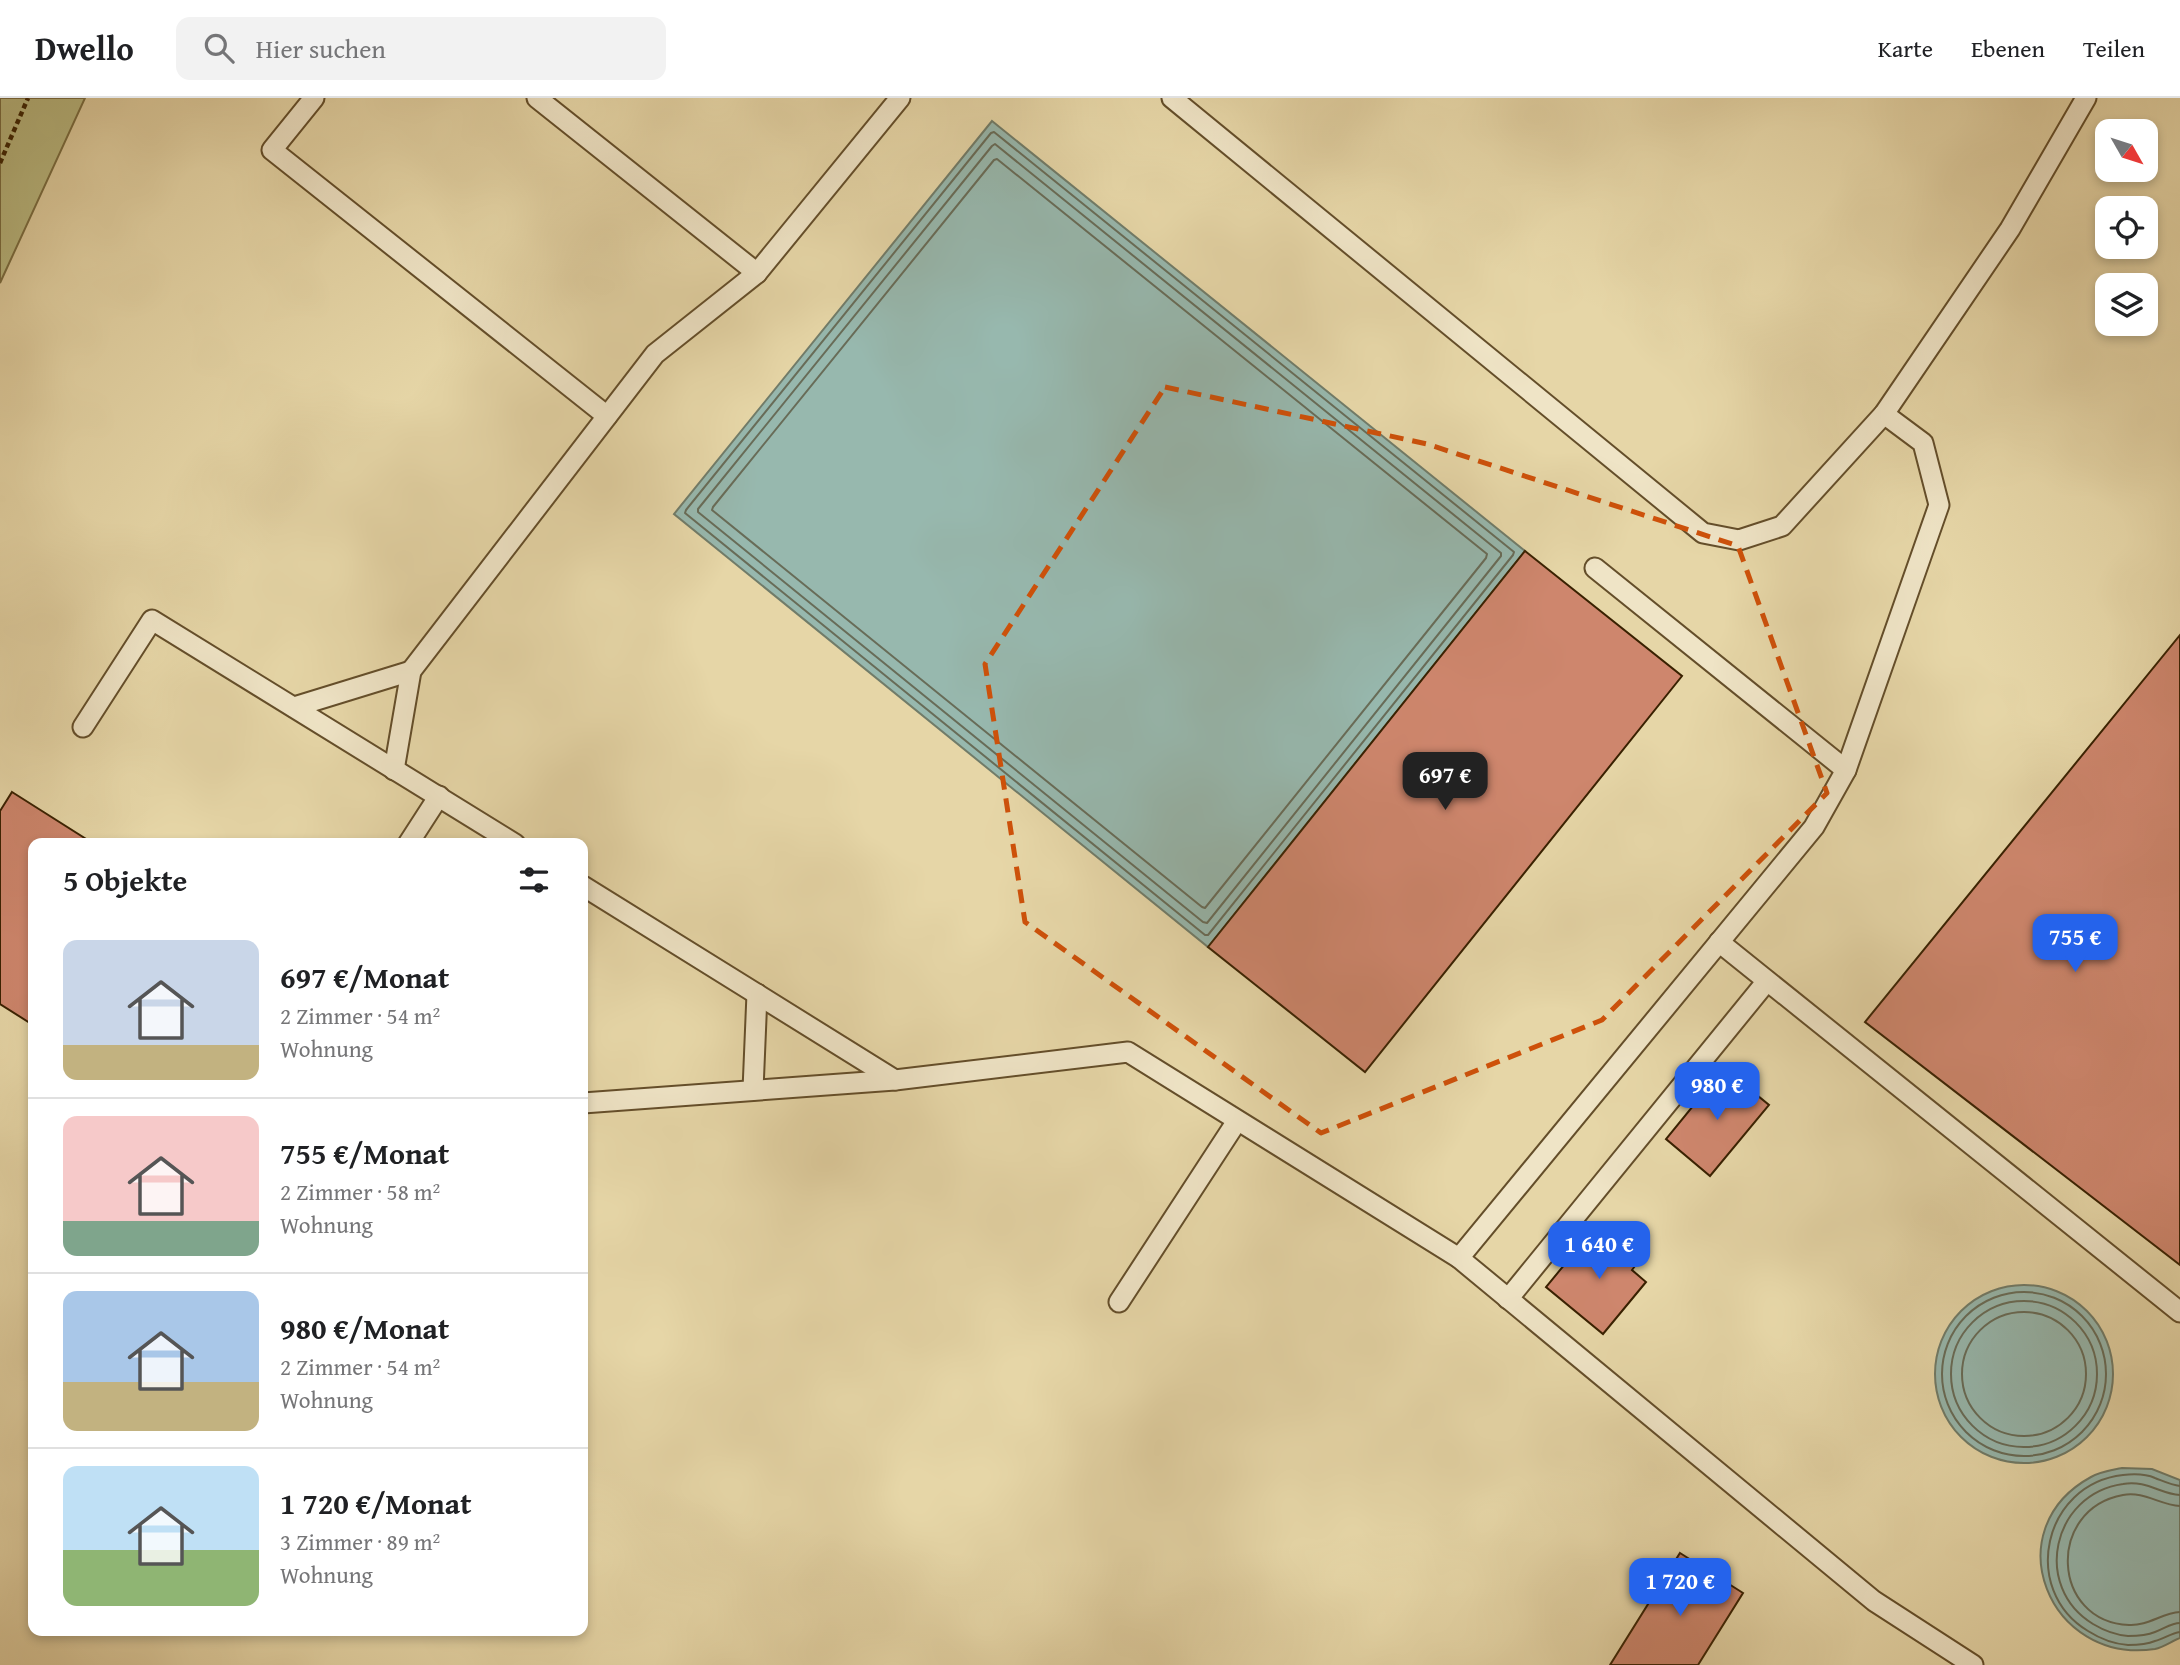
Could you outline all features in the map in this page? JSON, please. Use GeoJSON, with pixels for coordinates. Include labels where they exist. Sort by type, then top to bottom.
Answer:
{"type":"FeatureCollection","features":[{"type":"Feature","properties":{"kind":"lane"},"geometry":{"type":"LineString","coordinates":[[314,98],[272,150],[607,416]]}},
{"type":"Feature","properties":{"kind":"lane"},"geometry":{"type":"LineString","coordinates":[[537,98],[757,273]]}},
{"type":"Feature","properties":{"kind":"lane"},"geometry":{"type":"LineString","coordinates":[[394,770],[411,671],[655,354],[757,273],[900,98]]}},
{"type":"Feature","properties":{"kind":"lane"},"geometry":{"type":"LineString","coordinates":[[1172,98],[1703,533],[1739,540],[1782,526],[1884,414],[2010,229],[2087,98]]}},
{"type":"Feature","properties":{"kind":"lane"},"geometry":{"type":"LineString","coordinates":[[1459,1258],[1814,827],[1846,770],[1939,505],[1923,443],[1884,414]]}},
{"type":"Feature","properties":{"kind":"lane"},"geometry":{"type":"LineString","coordinates":[[1595,568],[1846,770]]}},
{"type":"Feature","properties":{"kind":"lane"},"geometry":{"type":"LineString","coordinates":[[83,727],[152,620],[506,838]]}},
{"type":"Feature","properties":{"kind":"lane"},"geometry":{"type":"LineString","coordinates":[[294,707],[411,671]]}},
{"type":"Feature","properties":{"kind":"lane"},"geometry":{"type":"LineString","coordinates":[[412,838],[439,796]]}},
{"type":"Feature","properties":{"kind":"lane"},"geometry":{"type":"LineString","coordinates":[[588,889],[895,1080]]}},
{"type":"Feature","properties":{"kind":"lane"},"geometry":{"type":"LineString","coordinates":[[1720,942],[2180,1312]]}},
{"type":"Feature","properties":{"kind":"lane"},"geometry":{"type":"LineString","coordinates":[[1508,1299],[1767,981]]}},
{"type":"Feature","properties":{"kind":"lane"},"geometry":{"type":"LineString","coordinates":[[753,1090],[757,994]]}},
{"type":"Feature","properties":{"kind":"lane"},"geometry":{"type":"LineString","coordinates":[[588,1104],[895,1080],[1128,1052],[1459,1258],[1874,1601],[1973,1665]]}},
{"type":"Feature","properties":{"kind":"lane"},"geometry":{"type":"LineString","coordinates":[[1119,1302],[1237,1121]]}},
{"type":"Feature","properties":{"kind":"path"},"geometry":{"type":"LineString","coordinates":[[0,163],[27,98]]}},
{"type":"Feature","properties":{"kind":"highlighted area"},"geometry":{"type":"Polygon","coordinates":[[[1165,387],[1427,444],[1738,546],[1827,793],[1602,1020],[1321,1133],[1025,922],[985,664],[1165,387]]]}},
{"type":"Feature","properties":{"kind":"green space"},"geometry":{"type":"Polygon","coordinates":[[[0,98],[85,98],[0,283],[0,98]]]}},
{"type":"Feature","properties":{"kind":"water"},"geometry":{"type":"Polygon","coordinates":[[[992,121],[1525,551],[1208,947],[674,514],[992,121]]]}},
{"type":"Feature","properties":{"kind":"water"},"geometry":{"type":"Polygon","coordinates":[[[2024,1285],[2058,1292],[2087,1311],[2106,1340],[2113,1374],[2106,1408],[2087,1437],[2058,1456],[2024,1463],[1990,1456],[1961,1437],[1942,1408],[1935,1374],[1942,1340],[1961,1311],[1990,1292],[2024,1285]]]}},
{"type":"Feature","properties":{"kind":"water"},"geometry":{"type":"Polygon","coordinates":[[[2122,1468],[2152,1469],[2180,1480],[2180,1638],[2155,1649],[2118,1648],[2087,1636],[2063,1616],[2047,1589],[2041,1559],[2045,1528],[2062,1500],[2091,1477],[2122,1468]]]}},
{"type":"Feature","properties":{"kind":"building"},"geometry":{"type":"Polygon","coordinates":[[[1525,551],[1682,676],[1365,1072],[1208,947],[1525,551]]]}},
{"type":"Feature","properties":{"kind":"building"},"geometry":{"type":"Polygon","coordinates":[[[2180,635],[2180,1265],[1865,1022],[2180,635]]]}},
{"type":"Feature","properties":{"kind":"building"},"geometry":{"type":"Polygon","coordinates":[[[12,792],[85,838],[28,838],[28,1022],[0,1004],[0,811],[12,792]]]}},
{"type":"Feature","properties":{"kind":"building"},"geometry":{"type":"Polygon","coordinates":[[[1724,1068],[1769,1105],[1710,1176],[1666,1139],[1724,1068]]]}},
{"type":"Feature","properties":{"kind":"building"},"geometry":{"type":"Polygon","coordinates":[[[1589,1235],[1604,1247],[1614,1236],[1641,1258],[1632,1270],[1646,1282],[1603,1334],[1546,1287],[1589,1235]]]}},
{"type":"Feature","properties":{"kind":"building"},"geometry":{"type":"Polygon","coordinates":[[[1680,1553],[1743,1593],[1698,1665],[1610,1665],[1680,1553]]]}}]}
